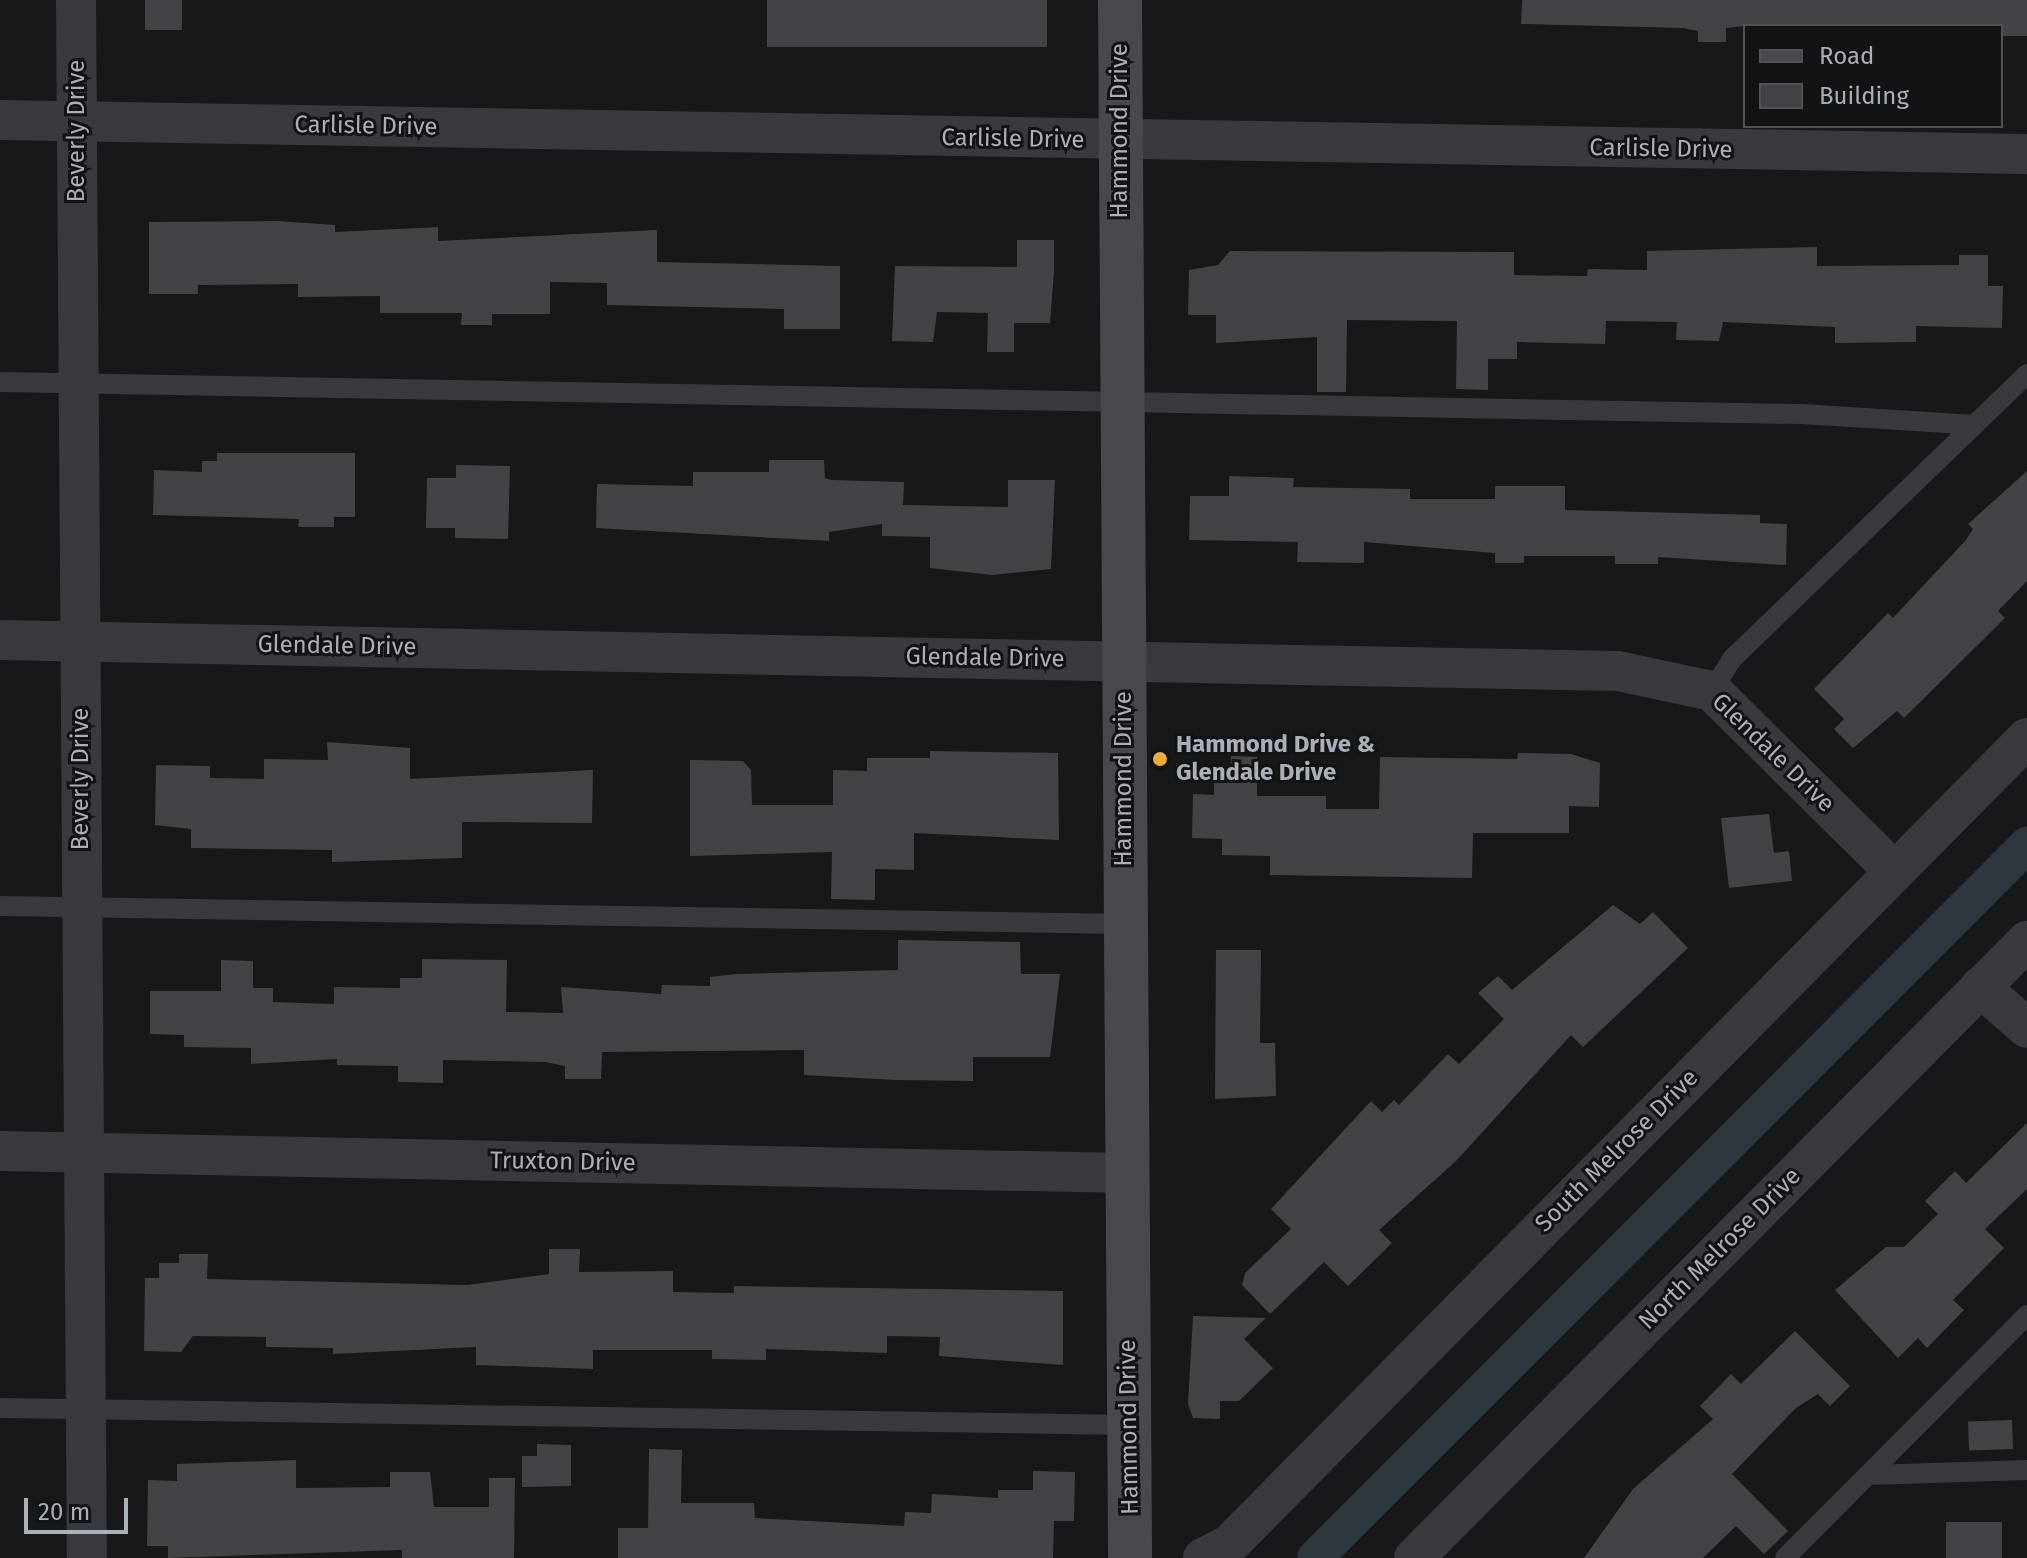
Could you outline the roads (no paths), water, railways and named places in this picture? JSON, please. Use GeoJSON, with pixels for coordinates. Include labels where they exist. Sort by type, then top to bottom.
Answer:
{"type":"FeatureCollection","features":[{"type":"Feature","properties":{"kind":"street","name":"Beverly Drive"},"geometry":{"type":"LineString","coordinates":[[76,0],[87,1558]]}},
{"type":"Feature","properties":{"kind":"street","name":"Hammond Drive"},"geometry":{"type":"LineString","coordinates":[[1120,0],[1130,1558]]}},
{"type":"Feature","properties":{"kind":"street","name":"Carlisle Drive"},"geometry":{"type":"LineString","coordinates":[[0,120],[2027,154]]}},
{"type":"Feature","properties":{"kind":"street","name":"Glendale Drive"},"geometry":{"type":"LineString","coordinates":[[0,640],[1618,671],[1712,691],[1894,871]]}},
{"type":"Feature","properties":{"kind":"street","name":"South Melrose Drive"},"geometry":{"type":"LineString","coordinates":[[1203,1558],[1229,1545],[2027,738]]}},
{"type":"Feature","properties":{"kind":"street","name":"North Melrose Drive"},"geometry":{"type":"LineString","coordinates":[[1414,1558],[2027,941]]}},
{"type":"Feature","properties":{"kind":"street"},"geometry":{"type":"LineString","coordinates":[[1980,987],[2027,1028]]}},
{"type":"Feature","properties":{"kind":"street","name":"Truxton Drive"},"geometry":{"type":"LineString","coordinates":[[0,1151],[1127,1173]]}},
{"type":"Feature","properties":{"kind":"lane"},"geometry":{"type":"LineString","coordinates":[[1712,691],[1733,658],[2027,374]]}},
{"type":"Feature","properties":{"kind":"lane"},"geometry":{"type":"LineString","coordinates":[[0,382],[1802,414],[1975,425]]}},
{"type":"Feature","properties":{"kind":"lane"},"geometry":{"type":"LineString","coordinates":[[0,906],[1125,924]]}},
{"type":"Feature","properties":{"kind":"lane"},"geometry":{"type":"LineString","coordinates":[[1785,1558],[2027,1315]]}},
{"type":"Feature","properties":{"kind":"lane"},"geometry":{"type":"LineString","coordinates":[[0,1408],[1129,1425]]}},
{"type":"Feature","properties":{"kind":"lane"},"geometry":{"type":"LineString","coordinates":[[1869,1475],[2027,1470]]}},
{"type":"Feature","properties":{"kind":"waterway"},"geometry":{"type":"LineString","coordinates":[[1315,1558],[2027,845]]}},
{"type":"Feature","properties":{"kind":"place","name":"Hammond Drive & Glendale Drive"},"geometry":{"type":"Point","coordinates":[1160,759]}}]}
